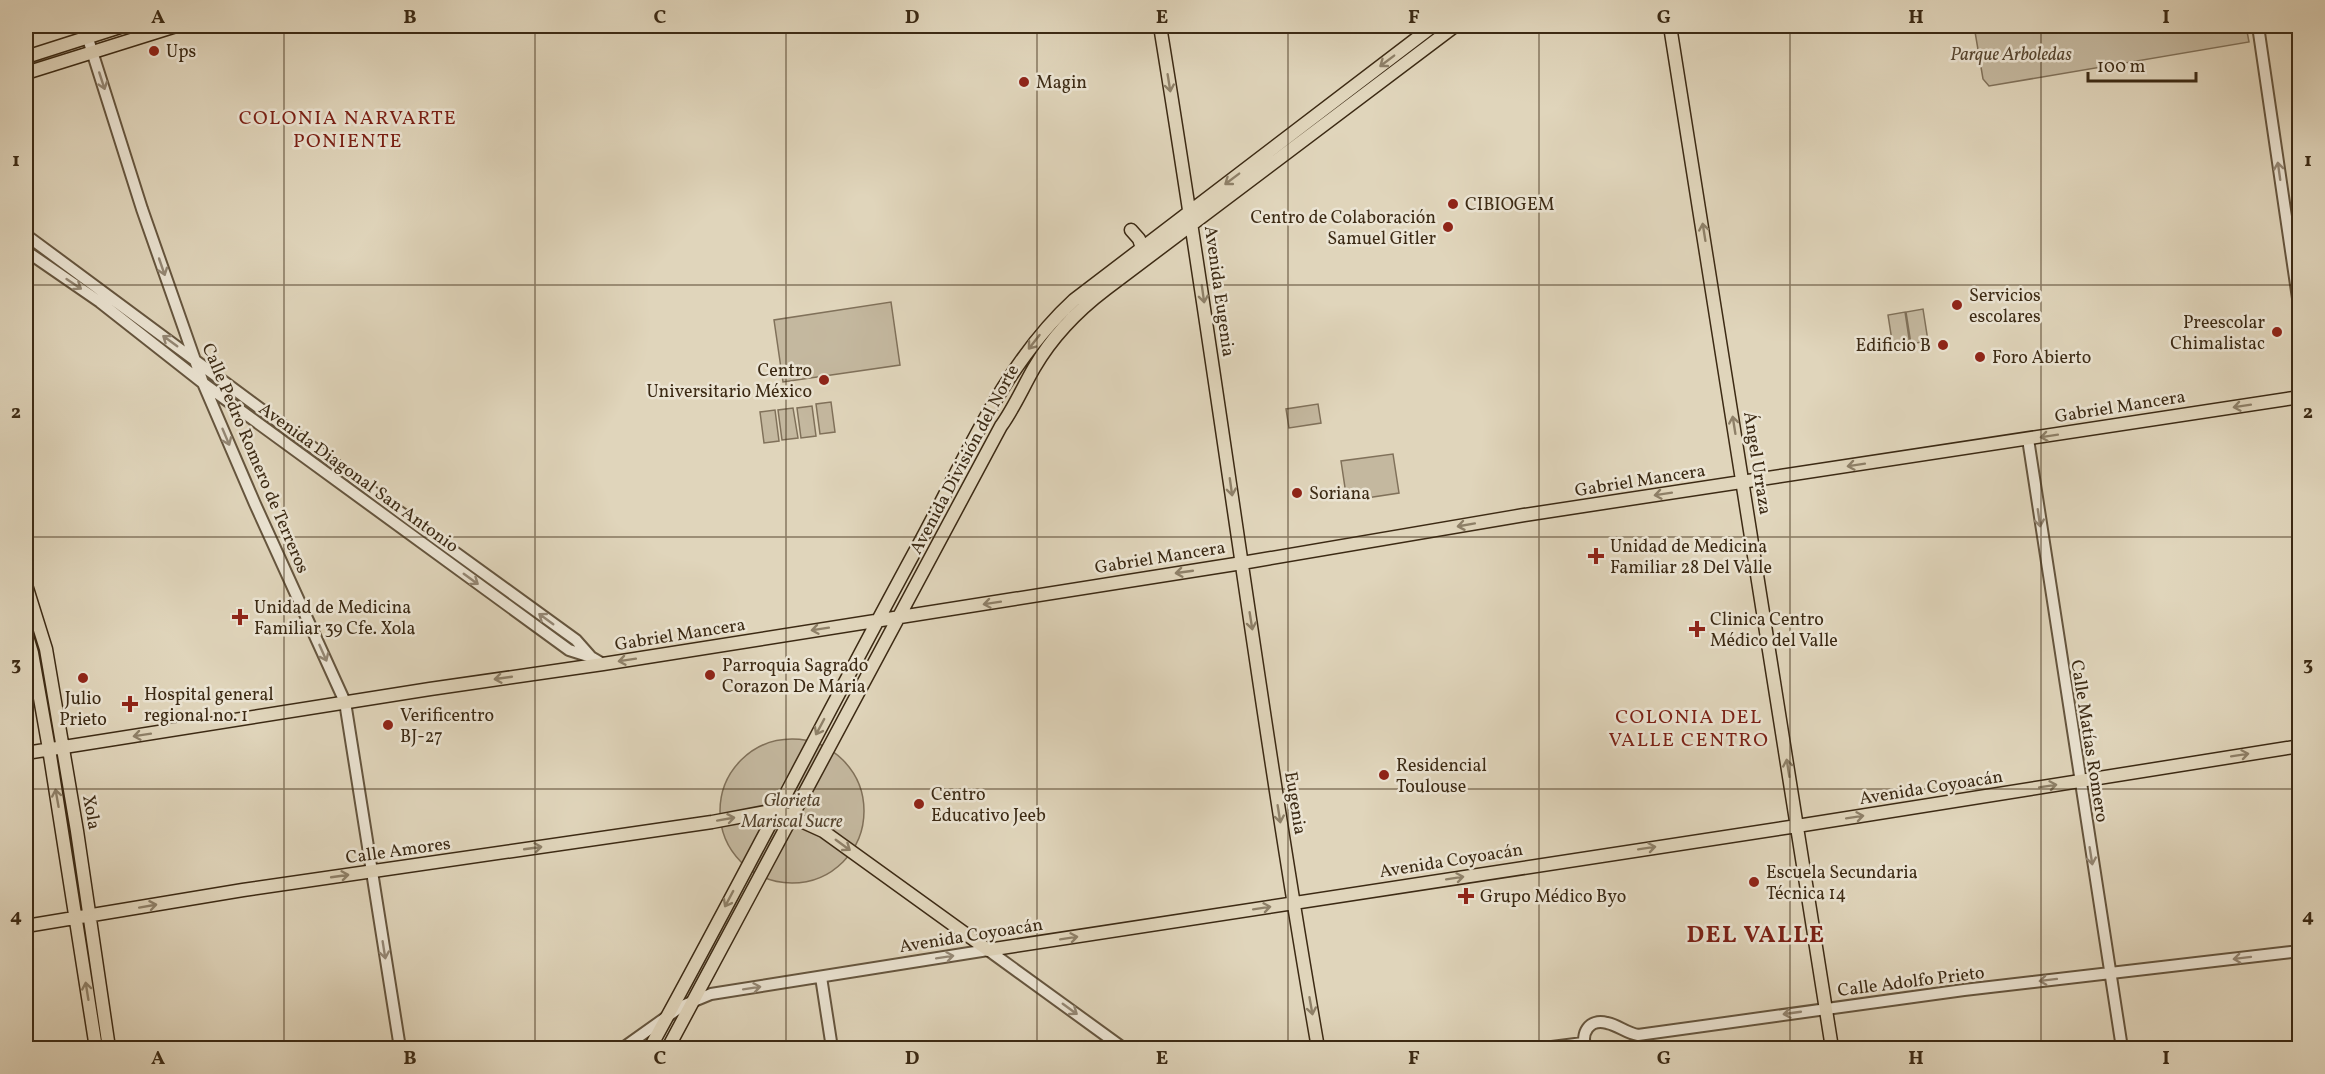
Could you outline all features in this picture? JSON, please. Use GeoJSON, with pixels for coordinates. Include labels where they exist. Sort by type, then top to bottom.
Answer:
{"type":"FeatureCollection","features":[{"type":"Feature","properties":{"kind":"main road"},"geometry":{"type":"LineString","coordinates":[[26,57],[86,31],[123,26]]}},
{"type":"Feature","properties":{"kind":"main road"},"geometry":{"type":"LineString","coordinates":[[26,73],[176,26]]}},
{"type":"Feature","properties":{"kind":"main road","name":"Avenida Eugenia"},"geometry":{"type":"LineString","coordinates":[[1160,26],[1191,216],[1242,563]]}},
{"type":"Feature","properties":{"kind":"main road","name":"Avenida División del Norte"},"geometry":{"type":"LineString","coordinates":[[668,1048],[1001,426],[1046,350],[1071,318],[1191,216],[1433,26]]}},
{"type":"Feature","properties":{"kind":"main road","name":"Avenida División del Norte"},"geometry":{"type":"LineString","coordinates":[[650,1048],[996,399],[1020,360],[1057,316],[1142,248],[1191,216],[1455,26]]}},
{"type":"Feature","properties":{"kind":"main road","name":"Ángel Urraza"},"geometry":{"type":"LineString","coordinates":[[1670,26],[1832,1048]]}},
{"type":"Feature","properties":{"kind":"main road"},"geometry":{"type":"LineString","coordinates":[[1131,230],[1140,239],[1142,248]]}},
{"type":"Feature","properties":{"kind":"main road","name":"Gabriel Mancera"},"geometry":{"type":"LineString","coordinates":[[26,753],[1242,563],[1524,515],[2300,397]]}},
{"type":"Feature","properties":{"kind":"main road","name":"Eugenia"},"geometry":{"type":"LineString","coordinates":[[1242,563],[1318,1048]]}},
{"type":"Feature","properties":{"kind":"main road","name":"Xola"},"geometry":{"type":"LineString","coordinates":[[26,585],[46,649],[90,916],[109,1048]]}},
{"type":"Feature","properties":{"kind":"main road","name":"Xola"},"geometry":{"type":"LineString","coordinates":[[26,633],[32,653],[49,749],[96,1048]]}},
{"type":"Feature","properties":{"kind":"main road","name":"Avenida Coyoacán"},"geometry":{"type":"LineString","coordinates":[[988,950],[2300,746]]}},
{"type":"Feature","properties":{"kind":"main road"},"geometry":{"type":"LineString","coordinates":[[776,810],[823,831],[988,950]]}},
{"type":"Feature","properties":{"kind":"main road","name":"Calle Amores"},"geometry":{"type":"LineString","coordinates":[[26,926],[712,822],[776,810]]}},
{"type":"Feature","properties":{"kind":"street"},"geometry":{"type":"LineString","coordinates":[[2258,26],[2300,312]]}},
{"type":"Feature","properties":{"kind":"street","name":"Calle Pedro Romero de Terreros"},"geometry":{"type":"LineString","coordinates":[[86,31],[142,209],[203,383],[345,702],[400,1048]]}},
{"type":"Feature","properties":{"kind":"street","name":"Avenida Diagonal San Antonio"},"geometry":{"type":"LineString","coordinates":[[26,235],[31,245],[195,360],[576,640],[591,657]]}},
{"type":"Feature","properties":{"kind":"street","name":"Avenida Diagonal San Antonio"},"geometry":{"type":"LineString","coordinates":[[26,251],[100,302],[203,383],[569,650],[591,657],[603,664]]}},
{"type":"Feature","properties":{"kind":"street","name":"Calle Matías Romero"},"geometry":{"type":"LineString","coordinates":[[2028,439],[2079,782],[2122,1048]]}},
{"type":"Feature","properties":{"kind":"street"},"geometry":{"type":"LineString","coordinates":[[988,950],[1123,1048]]}},
{"type":"Feature","properties":{"kind":"street","name":"Avenida Coyoacán"},"geometry":{"type":"LineString","coordinates":[[623,1048],[695,999],[711,994],[988,950]]}},
{"type":"Feature","properties":{"kind":"street","name":"Calle Adolfo Prieto"},"geometry":{"type":"LineString","coordinates":[[1544,1048],[1585,1046],[1584,1031],[1589,1026],[1601,1022],[1638,1035],[1825,1009],[2300,951]]}},
{"type":"Feature","properties":{"kind":"street"},"geometry":{"type":"LineString","coordinates":[[821,977],[832,1048]]}},
{"type":"Feature","properties":{"kind":"green space","name":"Parque Arboledas"},"geometry":{"type":"Polygon","coordinates":[[[1974,26],[2246,26],[2249,42],[1989,86],[1983,79],[1974,26]]]}},
{"type":"Feature","properties":{"kind":"green space"},"geometry":{"type":"Polygon","coordinates":[[[891,302],[900,365],[783,382],[774,320],[891,302]]]}},
{"type":"Feature","properties":{"kind":"green space"},"geometry":{"type":"Polygon","coordinates":[[[1923,309],[1928,341],[1911,344],[1906,312],[1923,309]]]}},
{"type":"Feature","properties":{"kind":"green space"},"geometry":{"type":"Polygon","coordinates":[[[1905,312],[1910,345],[1893,347],[1888,315],[1905,312]]]}},
{"type":"Feature","properties":{"kind":"green space"},"geometry":{"type":"Polygon","coordinates":[[[831,402],[835,432],[820,434],[816,404],[831,402]]]}},
{"type":"Feature","properties":{"kind":"green space"},"geometry":{"type":"Polygon","coordinates":[[[1318,404],[1321,423],[1289,428],[1286,409],[1318,404]]]}},
{"type":"Feature","properties":{"kind":"green space"},"geometry":{"type":"Polygon","coordinates":[[[812,406],[816,436],[801,438],[797,408],[812,406]]]}},
{"type":"Feature","properties":{"kind":"green space"},"geometry":{"type":"Polygon","coordinates":[[[793,408],[798,438],[782,440],[778,410],[793,408]]]}},
{"type":"Feature","properties":{"kind":"green space"},"geometry":{"type":"Polygon","coordinates":[[[775,410],[779,441],[764,443],[760,412],[775,410]]]}},
{"type":"Feature","properties":{"kind":"green space"},"geometry":{"type":"Polygon","coordinates":[[[1393,454],[1399,493],[1347,501],[1341,461],[1393,454]]]}},
{"type":"Feature","properties":{"kind":"green space","name":"Glorieta Mariscal Sucre"},"geometry":{"type":"Polygon","coordinates":[[[792,739],[820,744],[843,760],[859,783],[864,811],[859,839],[843,862],[820,878],[792,883],[764,878],[741,862],[725,839],[720,811],[725,783],[741,760],[764,744],[792,739]]]}},
{"type":"Feature","properties":{"kind":"place","name":"Ups"},"geometry":{"type":"Point","coordinates":[154,51]}},
{"type":"Feature","properties":{"kind":"place","name":"Magin"},"geometry":{"type":"Point","coordinates":[1024,82]}},
{"type":"Feature","properties":{"kind":"place","name":"CIBIOGEM"},"geometry":{"type":"Point","coordinates":[1453,204]}},
{"type":"Feature","properties":{"kind":"place","name":"Centro de Colaboración Samuel Gitler"},"geometry":{"type":"Point","coordinates":[1448,227]}},
{"type":"Feature","properties":{"kind":"place","name":"Servicios escolares"},"geometry":{"type":"Point","coordinates":[1957,305]}},
{"type":"Feature","properties":{"kind":"place","name":"Preescolar Chimalistac"},"geometry":{"type":"Point","coordinates":[2277,332]}},
{"type":"Feature","properties":{"kind":"place","name":"Edificio B"},"geometry":{"type":"Point","coordinates":[1943,345]}},
{"type":"Feature","properties":{"kind":"place","name":"Foro Abierto"},"geometry":{"type":"Point","coordinates":[1980,357]}},
{"type":"Feature","properties":{"kind":"place","name":"Centro Universitario México"},"geometry":{"type":"Point","coordinates":[824,380]}},
{"type":"Feature","properties":{"kind":"place","name":"Soriana"},"geometry":{"type":"Point","coordinates":[1297,493]}},
{"type":"Feature","properties":{"kind":"place","name":"Unidad de Medicina Familiar 28 Del Valle"},"geometry":{"type":"Point","coordinates":[1596,556]}},
{"type":"Feature","properties":{"kind":"place","name":"Unidad de Medicina Familiar 39 Cfe. Xola"},"geometry":{"type":"Point","coordinates":[240,617]}},
{"type":"Feature","properties":{"kind":"place","name":"Clinica Centro Médico del Valle"},"geometry":{"type":"Point","coordinates":[1697,629]}},
{"type":"Feature","properties":{"kind":"place","name":"Parroquia Sagrado Corazon De Maria"},"geometry":{"type":"Point","coordinates":[710,675]}},
{"type":"Feature","properties":{"kind":"place","name":"Julio Prieto"},"geometry":{"type":"Point","coordinates":[83,678]}},
{"type":"Feature","properties":{"kind":"place","name":"Hospital general regional no. 1"},"geometry":{"type":"Point","coordinates":[130,704]}},
{"type":"Feature","properties":{"kind":"place","name":"Verificentro BJ-27"},"geometry":{"type":"Point","coordinates":[388,725]}},
{"type":"Feature","properties":{"kind":"place","name":"Residencial Toulouse"},"geometry":{"type":"Point","coordinates":[1384,775]}},
{"type":"Feature","properties":{"kind":"place","name":"Centro Educativo Jeeb"},"geometry":{"type":"Point","coordinates":[919,804]}},
{"type":"Feature","properties":{"kind":"place","name":"Escuela Secundaria Técnica 14"},"geometry":{"type":"Point","coordinates":[1754,882]}},
{"type":"Feature","properties":{"kind":"place","name":"Grupo Médico Byo"},"geometry":{"type":"Point","coordinates":[1466,896]}},
{"type":"Feature","properties":{"kind":"district","name":"COLONIA NARVARTE PONIENTE"},"geometry":{"type":"Point","coordinates":[348,128]}},
{"type":"Feature","properties":{"kind":"district","name":"COLONIA DEL VALLE CENTRO"},"geometry":{"type":"Point","coordinates":[1689,728]}},
{"type":"Feature","properties":{"kind":"district","name":"DEL VALLE"},"geometry":{"type":"Point","coordinates":[1756,934]}}]}
